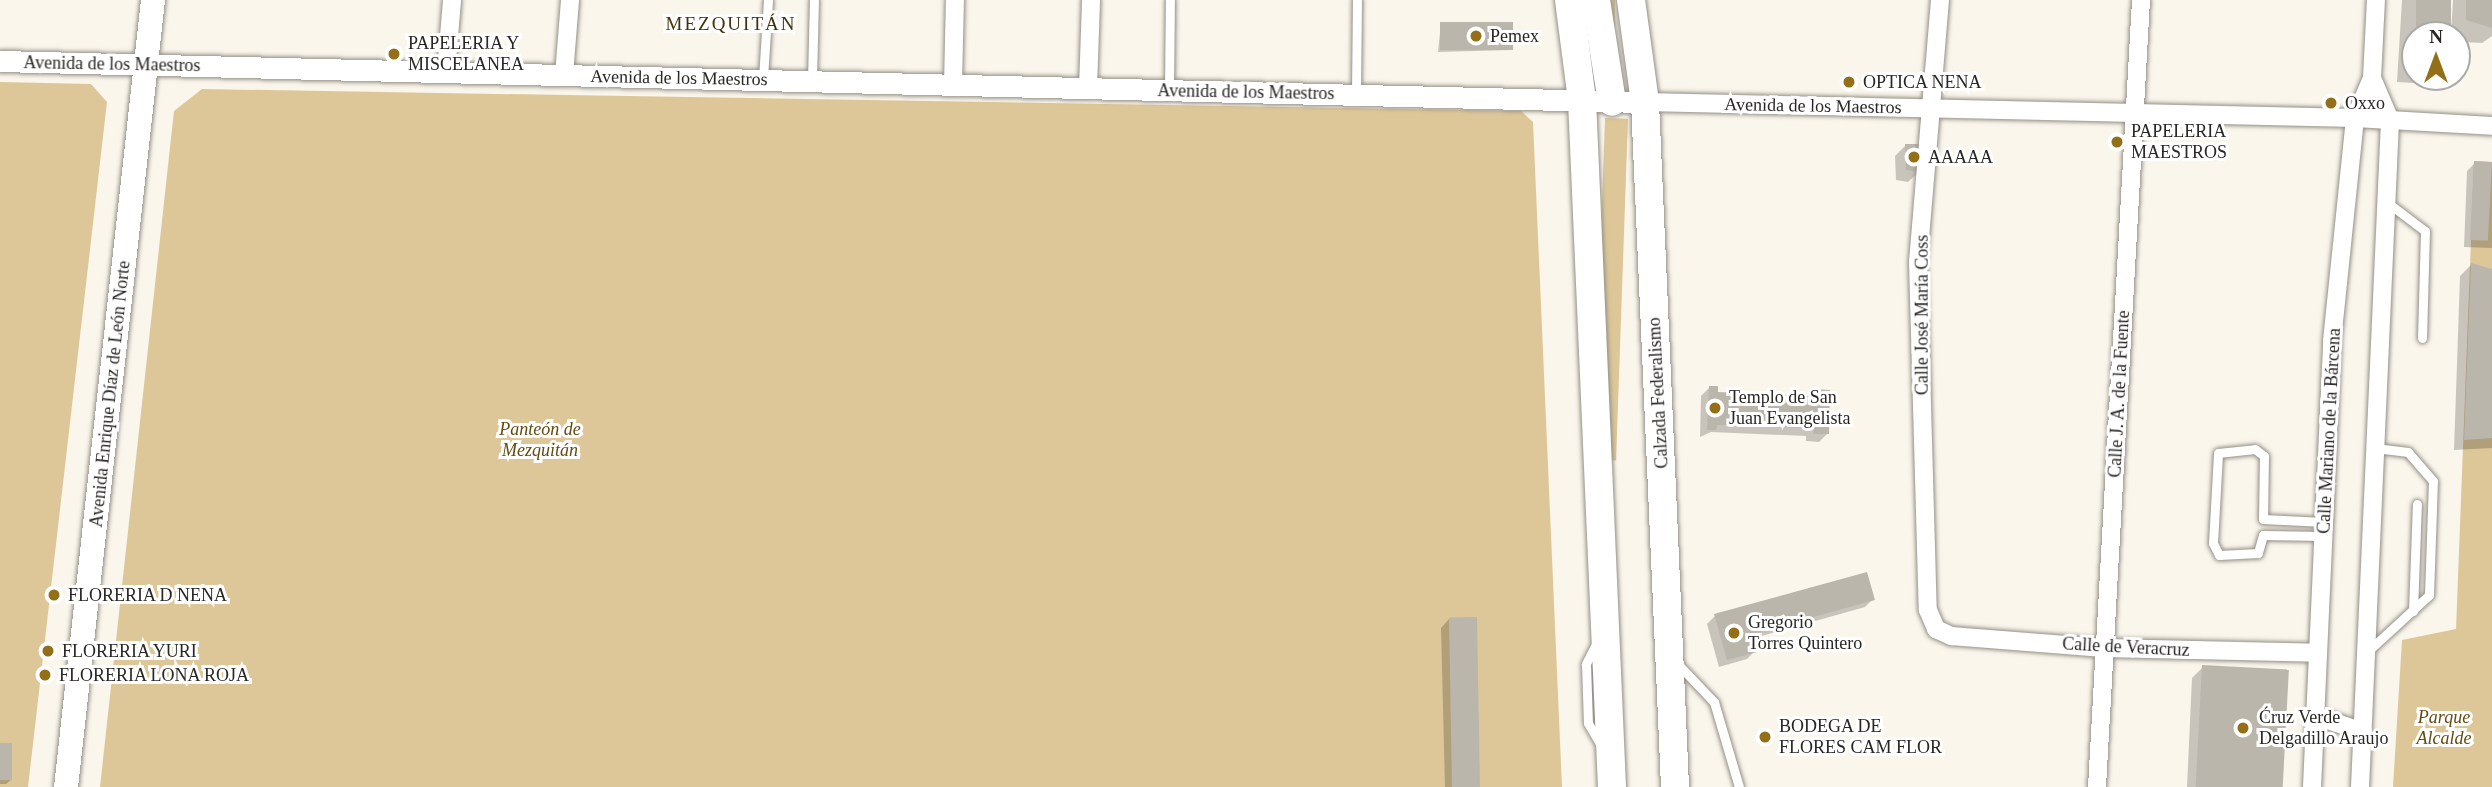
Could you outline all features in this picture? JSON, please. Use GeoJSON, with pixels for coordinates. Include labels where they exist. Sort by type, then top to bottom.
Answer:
{"type":"FeatureCollection","features":[{"type":"Feature","properties":{"kind":"main road","name":"Avenida Enrique Díaz de León Norte"},"geometry":{"type":"LineString","coordinates":[[66,787],[153,0]]}},
{"type":"Feature","properties":{"kind":"main road"},"geometry":{"type":"LineString","coordinates":[[1569,0],[1582,100],[1611,775]]}},
{"type":"Feature","properties":{"kind":"main road"},"geometry":{"type":"LineString","coordinates":[[1596,0],[1612,102]]}},
{"type":"Feature","properties":{"kind":"main road","name":"Calzada Federalismo"},"geometry":{"type":"LineString","coordinates":[[1631,0],[1645,102],[1675,787]]}},
{"type":"Feature","properties":{"kind":"street"},"geometry":{"type":"LineString","coordinates":[[446,72],[452,0]]}},
{"type":"Feature","properties":{"kind":"street"},"geometry":{"type":"LineString","coordinates":[[564,75],[570,0]]}},
{"type":"Feature","properties":{"kind":"street"},"geometry":{"type":"LineString","coordinates":[[953,85],[955,0]]}},
{"type":"Feature","properties":{"kind":"street"},"geometry":{"type":"LineString","coordinates":[[1088,88],[1091,0]]}},
{"type":"Feature","properties":{"kind":"street","name":"Calle José María Coss"},"geometry":{"type":"LineString","coordinates":[[1936,629],[1928,610],[1919,262],[1940,0]]}},
{"type":"Feature","properties":{"kind":"street","name":"Calle J. A. de la Fuente"},"geometry":{"type":"LineString","coordinates":[[2097,787],[2141,0]]}},
{"type":"Feature","properties":{"kind":"street","name":"Calle Mariano de la Bárcena"},"geometry":{"type":"LineString","coordinates":[[2312,787],[2332,341],[2355,118],[2372,78],[2376,0]]}},
{"type":"Feature","properties":{"kind":"street","name":"Avenida de los Maestros"},"geometry":{"type":"LineString","coordinates":[[0,61],[2355,118],[2492,126]]}},
{"type":"Feature","properties":{"kind":"street","name":"Calle Mariano de la Bárcena"},"geometry":{"type":"LineString","coordinates":[[2360,787],[2390,120],[2372,78]]}},
{"type":"Feature","properties":{"kind":"street","name":"Calle de Veracruz"},"geometry":{"type":"LineString","coordinates":[[1936,629],[1951,636],[2104,648],[2318,653]]}},
{"type":"Feature","properties":{"kind":"street"},"geometry":{"type":"LineString","coordinates":[[2316,716],[2363,733]]}},
{"type":"Feature","properties":{"kind":"lane"},"geometry":{"type":"LineString","coordinates":[[763,80],[768,0]]}},
{"type":"Feature","properties":{"kind":"lane"},"geometry":{"type":"LineString","coordinates":[[812,81],[814,0]]}},
{"type":"Feature","properties":{"kind":"lane"},"geometry":{"type":"LineString","coordinates":[[1169,90],[1170,0]]}},
{"type":"Feature","properties":{"kind":"lane"},"geometry":{"type":"LineString","coordinates":[[1356,95],[1357,0]]}},
{"type":"Feature","properties":{"kind":"lane"},"geometry":{"type":"LineString","coordinates":[[2388,203],[2425,231],[2422,338]]}},
{"type":"Feature","properties":{"kind":"lane"},"geometry":{"type":"LineString","coordinates":[[2366,653],[2429,595],[2433,481],[2407,452],[2377,448]]}},
{"type":"Feature","properties":{"kind":"lane"},"geometry":{"type":"LineString","coordinates":[[2255,449],[2264,456],[2263,519],[2324,529],[2263,536],[2259,552],[2219,555],[2213,543],[2218,453],[2255,449]]}},
{"type":"Feature","properties":{"kind":"lane"},"geometry":{"type":"LineString","coordinates":[[2413,611],[2417,504]]}},
{"type":"Feature","properties":{"kind":"lane"},"geometry":{"type":"LineString","coordinates":[[1669,655],[1714,702],[1739,787]]}},
{"type":"Feature","properties":{"kind":"green space"},"geometry":{"type":"Polygon","coordinates":[[[1602,0],[1615,0],[1615,61],[1602,61],[1602,0]]]}},
{"type":"Feature","properties":{"kind":"green space"},"geometry":{"type":"Polygon","coordinates":[[[0,82],[91,84],[107,102],[28,787],[0,787],[0,82]]]}},
{"type":"Feature","properties":{"kind":"green space","name":"Panteón de Mezquitán"},"geometry":{"type":"Polygon","coordinates":[[[202,89],[1521,111],[1533,122],[1562,787],[100,787],[174,111],[202,89]]]}},
{"type":"Feature","properties":{"kind":"green space"},"geometry":{"type":"Polygon","coordinates":[[[1605,118],[1628,119],[1616,461],[1593,460],[1605,118]]]}},
{"type":"Feature","properties":{"kind":"green space","name":"Parque Alcalde"},"geometry":{"type":"Polygon","coordinates":[[[2474,161],[2492,162],[2492,787],[2393,787],[2402,640],[2456,629],[2474,161]]]}},
{"type":"Feature","properties":{"kind":"building"},"geometry":{"type":"Polygon","coordinates":[[[2416,0],[2451,0],[2451,21],[2416,21],[2416,0]]]}},
{"type":"Feature","properties":{"kind":"building"},"geometry":{"type":"Polygon","coordinates":[[[2466,0],[2492,0],[2492,28],[2466,20],[2466,0]]]}},
{"type":"Feature","properties":{"kind":"building","name":"Pemex"},"geometry":{"type":"Polygon","coordinates":[[[1440,22],[1513,22],[1513,50],[1440,50],[1440,22]]]}},
{"type":"Feature","properties":{"kind":"building","name":"AAAAA"},"geometry":{"type":"Polygon","coordinates":[[[1905,144],[1922,144],[1920,172],[1906,170],[1905,144]]]}},
{"type":"Feature","properties":{"kind":"building"},"geometry":{"type":"Polygon","coordinates":[[[2474,161],[2492,162],[2488,241],[2470,240],[2474,161]]]}},
{"type":"Feature","properties":{"kind":"building"},"geometry":{"type":"Polygon","coordinates":[[[2471,263],[2492,269],[2492,438],[2464,440],[2471,263]]]}},
{"type":"Feature","properties":{"kind":"building"},"geometry":{"type":"Polygon","coordinates":[[[1709,386],[1718,386],[1718,392],[1813,396],[1813,389],[1830,390],[1829,434],[1813,434],[1814,428],[1717,425],[1716,430],[1707,430],[1709,386]]]}},
{"type":"Feature","properties":{"kind":"building"},"geometry":{"type":"Polygon","coordinates":[[[1867,572],[1875,600],[1752,634],[1757,652],[1727,660],[1714,614],[1867,572]]]}},
{"type":"Feature","properties":{"kind":"building"},"geometry":{"type":"Polygon","coordinates":[[[1449,617],[1477,617],[1480,787],[1452,787],[1449,617]]]}},
{"type":"Feature","properties":{"kind":"building","name":"Ćruz Verde Delgadillo Araujo"},"geometry":{"type":"Polygon","coordinates":[[[2202,665],[2289,670],[2283,787],[2196,787],[2202,665]]]}},
{"type":"Feature","properties":{"kind":"building"},"geometry":{"type":"Polygon","coordinates":[[[0,743],[12,743],[12,780],[0,780],[0,743]]]}},
{"type":"Feature","properties":{"kind":"place","name":"Pemex"},"geometry":{"type":"Point","coordinates":[1476,36]}},
{"type":"Feature","properties":{"kind":"place","name":"PAPELERIA Y MISCELANEA"},"geometry":{"type":"Point","coordinates":[394,54]}},
{"type":"Feature","properties":{"kind":"place","name":"OPTICA NENA"},"geometry":{"type":"Point","coordinates":[1849,82]}},
{"type":"Feature","properties":{"kind":"place","name":"Oxxo"},"geometry":{"type":"Point","coordinates":[2331,103]}},
{"type":"Feature","properties":{"kind":"place","name":"PAPELERIA MAESTROS"},"geometry":{"type":"Point","coordinates":[2117,142]}},
{"type":"Feature","properties":{"kind":"place","name":"AAAAA"},"geometry":{"type":"Point","coordinates":[1914,157]}},
{"type":"Feature","properties":{"kind":"place","name":"Templo de San Juan Evangelista"},"geometry":{"type":"Point","coordinates":[1715,408]}},
{"type":"Feature","properties":{"kind":"place","name":"FLORERIA D NENA"},"geometry":{"type":"Point","coordinates":[54,595]}},
{"type":"Feature","properties":{"kind":"place","name":"Gregorio Torres Quintero"},"geometry":{"type":"Point","coordinates":[1734,633]}},
{"type":"Feature","properties":{"kind":"place","name":"FLORERIA YURI"},"geometry":{"type":"Point","coordinates":[48,651]}},
{"type":"Feature","properties":{"kind":"place","name":"FLORERIA LONA ROJA"},"geometry":{"type":"Point","coordinates":[45,675]}},
{"type":"Feature","properties":{"kind":"place","name":"Ćruz Verde Delgadillo Araujo"},"geometry":{"type":"Point","coordinates":[2243,728]}},
{"type":"Feature","properties":{"kind":"place","name":"BODEGA DE FLORES CAM FLOR"},"geometry":{"type":"Point","coordinates":[1765,737]}},
{"type":"Feature","properties":{"kind":"district","name":"MEZQUITÁN"},"geometry":{"type":"Point","coordinates":[731,24]}}]}
